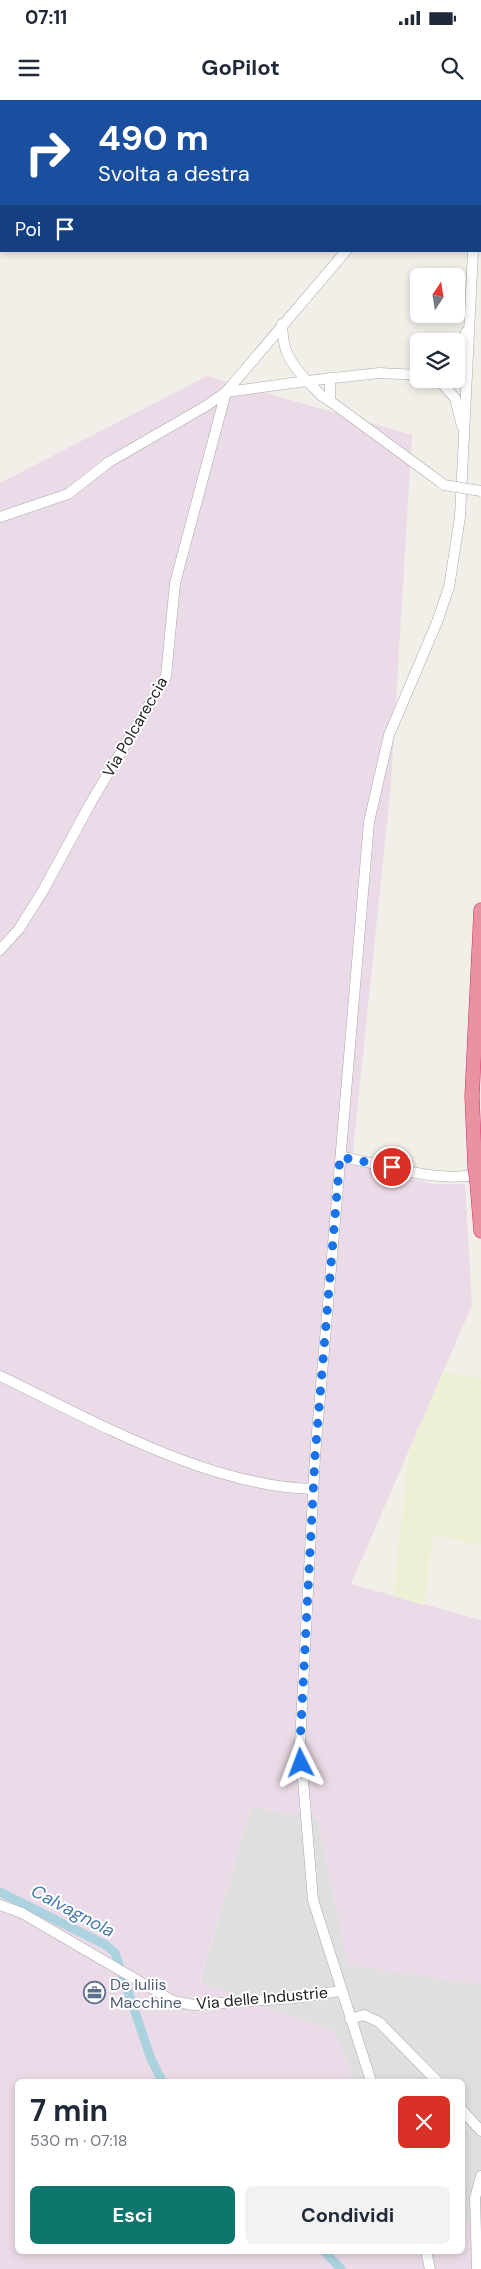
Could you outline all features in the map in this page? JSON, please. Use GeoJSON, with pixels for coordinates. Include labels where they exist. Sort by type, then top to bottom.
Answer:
{"type":"FeatureCollection","features":[{"type":"Feature","properties":{"kind":"highway"},"geometry":{"type":"LineString","coordinates":[[481,910],[472,1096],[481,1231]]}},
{"type":"Feature","properties":{"kind":"street"},"geometry":{"type":"LineString","coordinates":[[0,517],[68,494],[109,462],[206,406],[226,392],[345,252]]}},
{"type":"Feature","properties":{"kind":"street"},"geometry":{"type":"LineString","coordinates":[[370,2079],[340,1991],[313,1900],[300,1744],[313,1489],[369,822],[390,735],[438,622],[449,587],[460,517],[473,252]]}},
{"type":"Feature","properties":{"kind":"street"},"geometry":{"type":"LineString","coordinates":[[465,337],[471,319]]}},
{"type":"Feature","properties":{"kind":"street"},"geometry":{"type":"LineString","coordinates":[[282,324],[283,343],[289,361],[315,391],[439,482],[444,485],[481,491]]}},
{"type":"Feature","properties":{"kind":"street"},"geometry":{"type":"LineString","coordinates":[[226,392],[379,373],[410,375]]}},
{"type":"Feature","properties":{"kind":"street"},"geometry":{"type":"LineString","coordinates":[[330,378],[330,401]]}},
{"type":"Feature","properties":{"kind":"street"},"geometry":{"type":"LineString","coordinates":[[446,388],[455,398],[463,435]]}},
{"type":"Feature","properties":{"kind":"street","name":"Via Polcareccia"},"geometry":{"type":"LineString","coordinates":[[0,950],[19,930],[44,889],[90,804],[166,676],[175,583],[226,392]]}},
{"type":"Feature","properties":{"kind":"street"},"geometry":{"type":"LineString","coordinates":[[340,1157],[440,1178],[462,1178],[478,1175]]}},
{"type":"Feature","properties":{"kind":"street"},"geometry":{"type":"LineString","coordinates":[[0,1376],[156,1450],[251,1482],[290,1488],[313,1489]]}},
{"type":"Feature","properties":{"kind":"street","name":"Via delle Industrie"},"geometry":{"type":"LineString","coordinates":[[0,1905],[22,1913],[174,2001],[192,2005],[295,1998],[340,1991]]}},
{"type":"Feature","properties":{"kind":"street"},"geometry":{"type":"LineString","coordinates":[[350,2019],[364,2015],[379,2022],[435,2079]]}},
{"type":"Feature","properties":{"kind":"street"},"geometry":{"type":"LineString","coordinates":[[465,2113],[481,2131]]}},
{"type":"Feature","properties":{"kind":"street"},"geometry":{"type":"LineString","coordinates":[[477,2269],[475,2198],[481,2176]]}},
{"type":"Feature","properties":{"kind":"street"},"geometry":{"type":"LineString","coordinates":[[427,2254],[430,2269]]}},
{"type":"Feature","properties":{"kind":"shaded area"},"geometry":{"type":"Polygon","coordinates":[[[207,376],[412,435],[391,784],[352,1161],[433,1184],[465,1184],[472,1305],[351,1584],[481,1620],[481,1985],[348,1965],[317,1818],[251,1807],[200,1982],[335,2032],[353,2079],[15,2079],[15,2254],[465,2254],[465,2220],[481,2223],[481,2269],[0,2269],[0,483],[207,376]]]}},
{"type":"Feature","properties":{"kind":"shaded area"},"geometry":{"type":"Polygon","coordinates":[[[251,1807],[317,1818],[348,1964],[481,1985],[481,2223],[465,2220],[465,2079],[353,2079],[335,2032],[200,1983],[251,1807]]]}},
{"type":"Feature","properties":{"kind":"green space"},"geometry":{"type":"Polygon","coordinates":[[[443,1372],[481,1378],[481,1545],[433,1535],[424,1605],[393,1596],[409,1450],[443,1372]]]}},
{"type":"Feature","properties":{"kind":"waterway","name":"Calvagnola"},"geometry":{"type":"LineString","coordinates":[[0,1892],[106,1945],[115,1953],[151,2059],[161,2079]]}},
{"type":"Feature","properties":{"kind":"waterway","name":"Calvagnola"},"geometry":{"type":"LineString","coordinates":[[327,2254],[341,2269]]}},
{"type":"Feature","properties":{"kind":"place","name":"De Iuliis Macchine"},"geometry":{"type":"Point","coordinates":[94,1993]}},
{"type":"Feature","properties":{"kind":"route"},"geometry":{"type":"LineString","coordinates":[[301,1763],[300,1744],[315,1456],[340,1157],[392,1167]]}}]}
